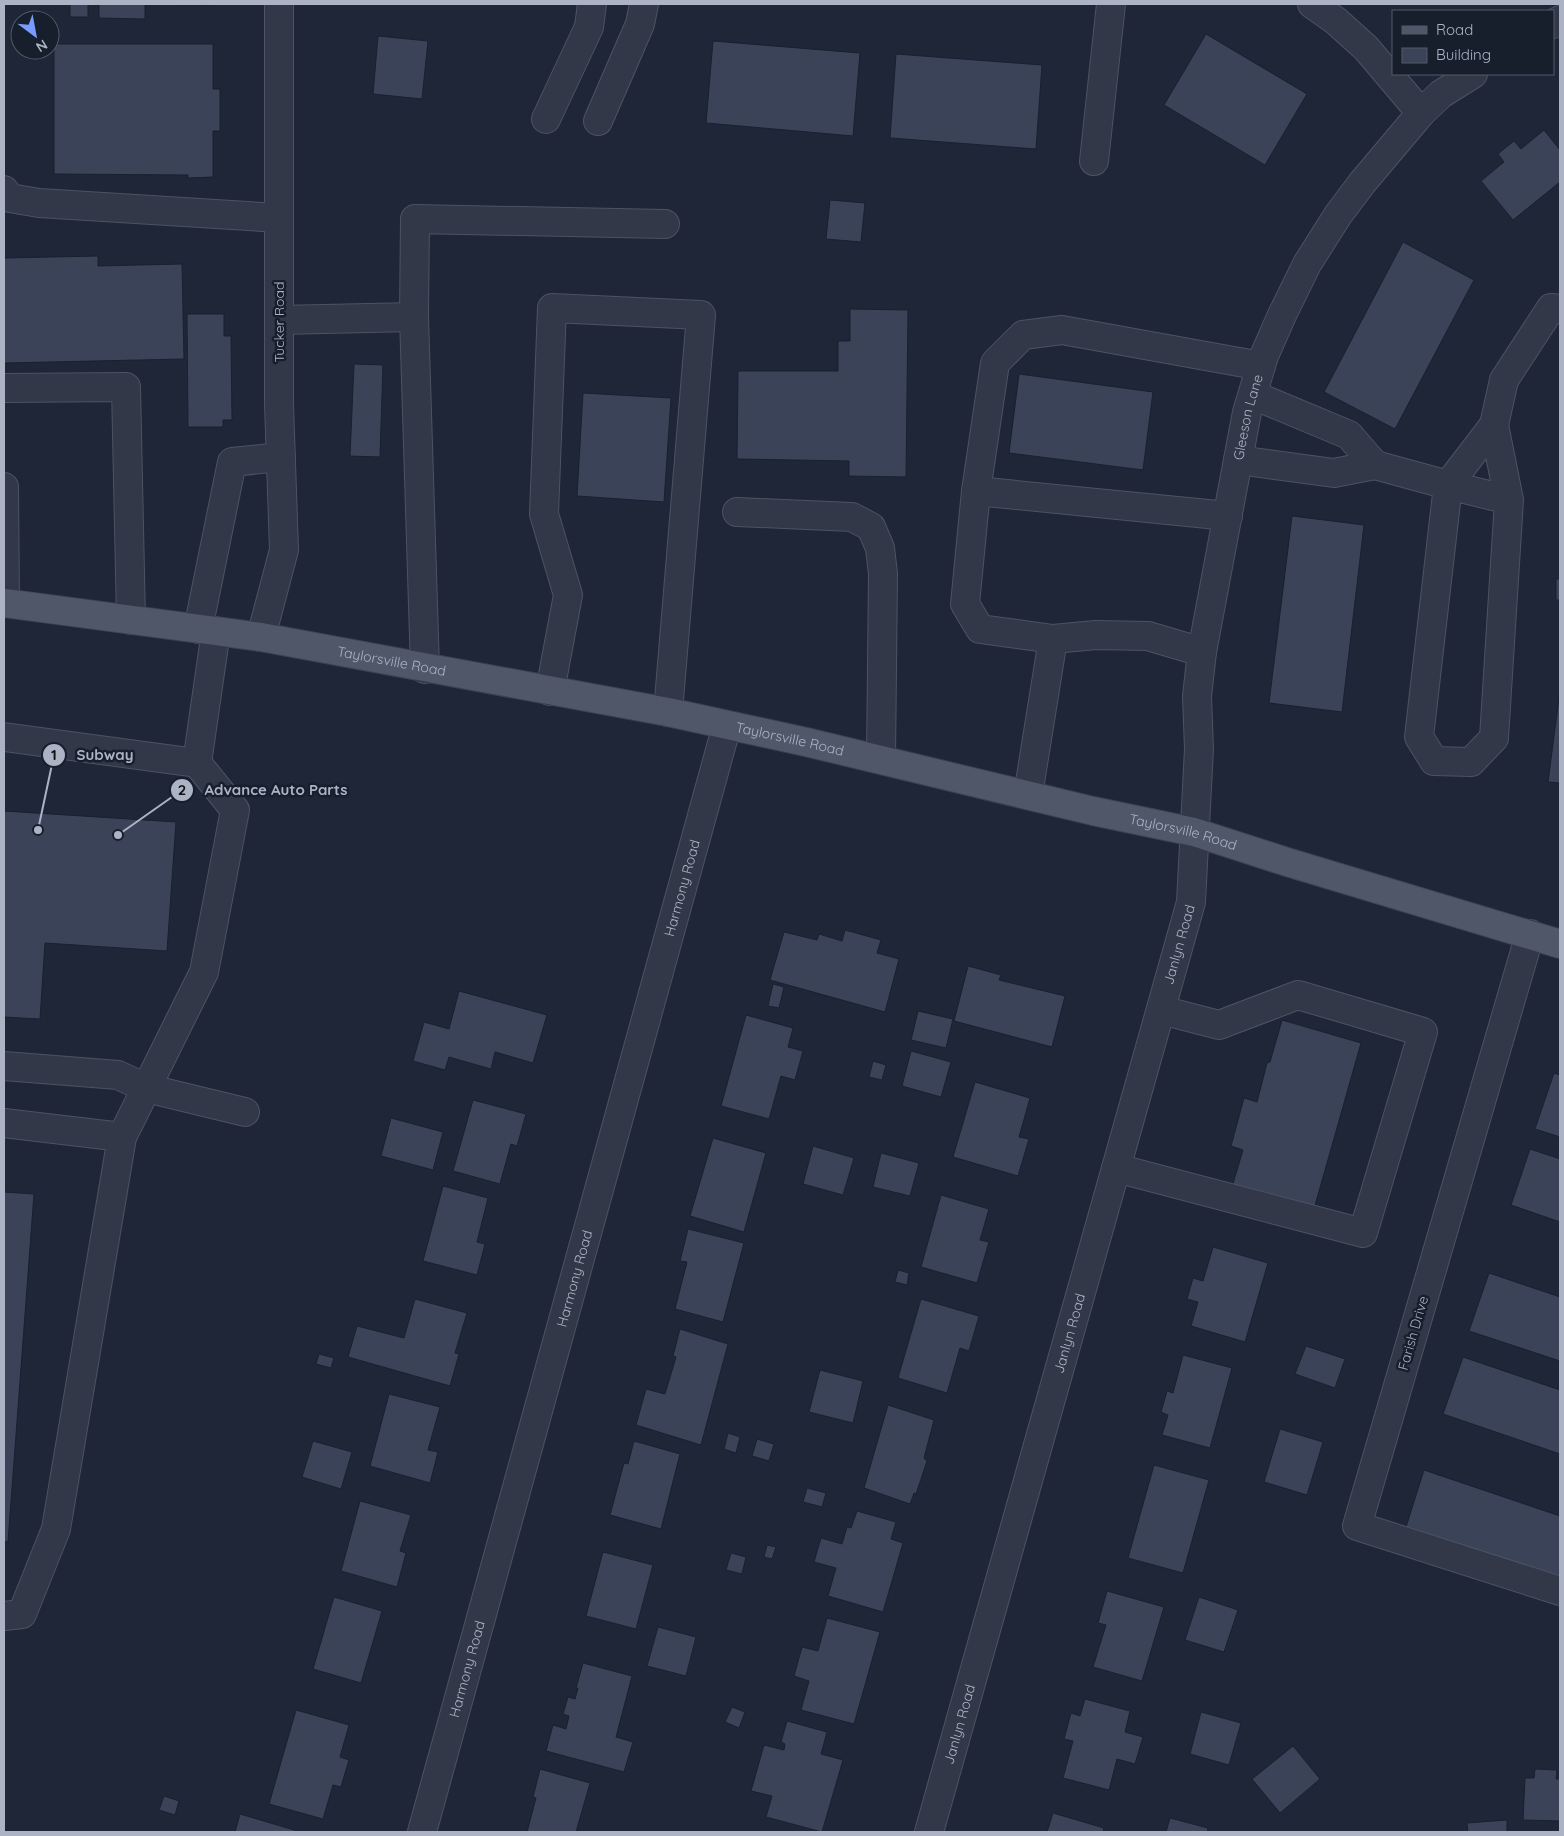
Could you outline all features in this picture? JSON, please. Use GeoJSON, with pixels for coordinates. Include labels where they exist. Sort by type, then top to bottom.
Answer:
{"type":"FeatureCollection","features":[{"type":"Feature","properties":{"kind":"main road","name":"Taylorsville Road"},"geometry":{"type":"LineString","coordinates":[[4,603],[261,637],[383,659],[425,669],[668,712],[881,759],[1028,795],[1194,832],[1560,944]]}},
{"type":"Feature","properties":{"kind":"street","name":"Tucker Road"},"geometry":{"type":"LineString","coordinates":[[261,637],[284,550],[279,320],[279,4]]}},
{"type":"Feature","properties":{"kind":"street"},"geometry":{"type":"LineString","coordinates":[[546,119],[590,27],[592,4]]}},
{"type":"Feature","properties":{"kind":"street"},"geometry":{"type":"LineString","coordinates":[[598,120],[640,24],[644,4]]}},
{"type":"Feature","properties":{"kind":"street"},"geometry":{"type":"LineString","coordinates":[[1094,161],[1111,4]]}},
{"type":"Feature","properties":{"kind":"street"},"geometry":{"type":"LineString","coordinates":[[1312,4],[1336,20],[1366,48],[1421,113]]}},
{"type":"Feature","properties":{"kind":"street","name":"Gleeson Lane"},"geometry":{"type":"LineString","coordinates":[[1194,832],[1199,750],[1197,696],[1202,652],[1238,460],[1248,412],[1261,366],[1282,315],[1312,256],[1338,215],[1362,183],[1421,113],[1441,94],[1471,75]]}},
{"type":"Feature","properties":{"kind":"street"},"geometry":{"type":"LineString","coordinates":[[4,190],[10,198],[39,203],[279,218]]}},
{"type":"Feature","properties":{"kind":"street"},"geometry":{"type":"LineString","coordinates":[[425,669],[414,317],[416,219],[665,224]]}},
{"type":"Feature","properties":{"kind":"street"},"geometry":{"type":"LineString","coordinates":[[550,691],[568,596],[544,514],[552,308],[702,314],[668,712]]}},
{"type":"Feature","properties":{"kind":"street"},"geometry":{"type":"LineString","coordinates":[[1494,425],[1448,486],[1419,737],[1434,761],[1471,762],[1494,738],[1509,500],[1494,425],[1504,380],[1550,308],[1560,308]]}},
{"type":"Feature","properties":{"kind":"street"},"geometry":{"type":"LineString","coordinates":[[279,320],[414,317]]}},
{"type":"Feature","properties":{"kind":"street"},"geometry":{"type":"LineString","coordinates":[[1202,652],[1148,636],[1096,635],[1053,639],[980,629],[965,604],[976,491],[995,363],[1023,334],[1062,330],[1261,366]]}},
{"type":"Feature","properties":{"kind":"street"},"geometry":{"type":"LineString","coordinates":[[4,388],[126,388],[131,620]]}},
{"type":"Feature","properties":{"kind":"street"},"geometry":{"type":"LineString","coordinates":[[1253,394],[1349,436],[1375,465]]}},
{"type":"Feature","properties":{"kind":"street"},"geometry":{"type":"LineString","coordinates":[[4,1616],[22,1614],[56,1529],[122,1137],[204,972],[234,810],[197,763],[207,630],[232,462],[281,457]]}},
{"type":"Feature","properties":{"kind":"street"},"geometry":{"type":"LineString","coordinates":[[1238,460],[1334,473],[1375,465],[1448,486],[1509,500]]}},
{"type":"Feature","properties":{"kind":"street"},"geometry":{"type":"LineString","coordinates":[[4,487],[4,603]]}},
{"type":"Feature","properties":{"kind":"street"},"geometry":{"type":"LineString","coordinates":[[976,491],[1228,516]]}},
{"type":"Feature","properties":{"kind":"street"},"geometry":{"type":"LineString","coordinates":[[737,512],[852,518],[871,527],[880,548],[883,574],[881,759]]}},
{"type":"Feature","properties":{"kind":"street"},"geometry":{"type":"LineString","coordinates":[[1028,795],[1053,639]]}},
{"type":"Feature","properties":{"kind":"street","name":"Harmony Road"},"geometry":{"type":"LineString","coordinates":[[422,1832],[727,725]]}},
{"type":"Feature","properties":{"kind":"street"},"geometry":{"type":"LineString","coordinates":[[4,737],[197,763]]}},
{"type":"Feature","properties":{"kind":"street","name":"Janlyn Road"},"geometry":{"type":"LineString","coordinates":[[929,1832],[1191,902],[1194,832]]}},
{"type":"Feature","properties":{"kind":"street","name":"Farish Drive"},"geometry":{"type":"LineString","coordinates":[[1530,934],[1357,1526],[1560,1592]]}},
{"type":"Feature","properties":{"kind":"street"},"geometry":{"type":"LineString","coordinates":[[1116,1168],[1363,1233],[1424,1032],[1298,995],[1219,1025],[1161,1010]]}},
{"type":"Feature","properties":{"kind":"street"},"geometry":{"type":"LineString","coordinates":[[4,1066],[118,1075],[146,1088],[245,1112]]}},
{"type":"Feature","properties":{"kind":"street"},"geometry":{"type":"LineString","coordinates":[[4,1122],[122,1137]]}},
{"type":"Feature","properties":{"kind":"building"},"geometry":{"type":"Polygon","coordinates":[[[70,4],[88,4],[88,17],[70,17],[70,4]]]}},
{"type":"Feature","properties":{"kind":"building"},"geometry":{"type":"Polygon","coordinates":[[[99,4],[145,4],[145,19],[99,18],[99,4]]]}},
{"type":"Feature","properties":{"kind":"building"},"geometry":{"type":"Polygon","coordinates":[[[145,4],[211,4],[211,5],[145,4]]]}},
{"type":"Feature","properties":{"kind":"building"},"geometry":{"type":"Polygon","coordinates":[[[1206,34],[1307,94],[1265,165],[1164,105],[1206,34]]]}},
{"type":"Feature","properties":{"kind":"building"},"geometry":{"type":"Polygon","coordinates":[[[378,36],[428,41],[422,99],[373,94],[378,36]]]}},
{"type":"Feature","properties":{"kind":"building"},"geometry":{"type":"Polygon","coordinates":[[[713,41],[860,53],[853,136],[706,123],[713,41]]]}},
{"type":"Feature","properties":{"kind":"building"},"geometry":{"type":"Polygon","coordinates":[[[60,44],[213,44],[213,89],[220,89],[220,131],[213,131],[213,177],[188,178],[188,175],[54,174],[54,60],[60,60],[60,44]]]}},
{"type":"Feature","properties":{"kind":"building"},"geometry":{"type":"Polygon","coordinates":[[[896,54],[1042,65],[1036,149],[890,138],[896,54]]]}},
{"type":"Feature","properties":{"kind":"building"},"geometry":{"type":"Polygon","coordinates":[[[1544,130],[1560,150],[1560,182],[1513,220],[1481,181],[1504,162],[1498,154],[1504,149],[1514,141],[1521,149],[1544,130]]]}},
{"type":"Feature","properties":{"kind":"building"},"geometry":{"type":"Polygon","coordinates":[[[830,200],[865,203],[861,242],[826,239],[830,200]]]}},
{"type":"Feature","properties":{"kind":"building"},"geometry":{"type":"Polygon","coordinates":[[[1403,242],[1474,280],[1395,429],[1324,392],[1403,242]]]}},
{"type":"Feature","properties":{"kind":"building"},"geometry":{"type":"Polygon","coordinates":[[[4,256],[5,258],[98,256],[98,266],[182,264],[184,359],[4,363],[4,256]]]}},
{"type":"Feature","properties":{"kind":"building"},"geometry":{"type":"Polygon","coordinates":[[[850,309],[908,310],[906,477],[849,476],[849,461],[737,459],[738,371],[838,371],[838,341],[850,341],[850,309]]]}},
{"type":"Feature","properties":{"kind":"building"},"geometry":{"type":"Polygon","coordinates":[[[187,314],[224,314],[224,336],[231,336],[232,420],[223,420],[223,427],[188,427],[187,314]]]}},
{"type":"Feature","properties":{"kind":"building"},"geometry":{"type":"Polygon","coordinates":[[[354,364],[383,365],[380,457],[350,456],[354,364]]]}},
{"type":"Feature","properties":{"kind":"building"},"geometry":{"type":"Polygon","coordinates":[[[1019,374],[1153,392],[1143,470],[1009,453],[1019,374]]]}},
{"type":"Feature","properties":{"kind":"building"},"geometry":{"type":"Polygon","coordinates":[[[583,393],[671,398],[664,502],[577,496],[583,393]]]}},
{"type":"Feature","properties":{"kind":"building"},"geometry":{"type":"Polygon","coordinates":[[[1292,516],[1364,525],[1342,712],[1269,703],[1292,516]]]}},
{"type":"Feature","properties":{"kind":"building"},"geometry":{"type":"Polygon","coordinates":[[[1556,579],[1560,579],[1560,600],[1556,600],[1556,579]]]}},
{"type":"Feature","properties":{"kind":"building"},"geometry":{"type":"Polygon","coordinates":[[[1560,690],[1560,783],[1548,782],[1560,690]]]}},
{"type":"Feature","properties":{"kind":"building"},"geometry":{"type":"Polygon","coordinates":[[[4,811],[176,822],[167,951],[45,943],[40,1019],[4,1017],[4,811]]]}},
{"type":"Feature","properties":{"kind":"building"},"geometry":{"type":"Polygon","coordinates":[[[845,930],[881,940],[877,953],[899,959],[885,1012],[770,980],[784,932],[817,940],[819,934],[842,941],[845,930]]]}},
{"type":"Feature","properties":{"kind":"building"},"geometry":{"type":"Polygon","coordinates":[[[968,966],[1001,975],[999,980],[1065,996],[1052,1047],[954,1021],[968,966]]]}},
{"type":"Feature","properties":{"kind":"building"},"geometry":{"type":"Polygon","coordinates":[[[773,984],[784,987],[779,1008],[768,1006],[773,984]]]}},
{"type":"Feature","properties":{"kind":"building"},"geometry":{"type":"Polygon","coordinates":[[[459,991],[547,1015],[533,1063],[495,1052],[491,1069],[449,1057],[445,1070],[413,1061],[424,1022],[449,1029],[459,991]]]}},
{"type":"Feature","properties":{"kind":"building"},"geometry":{"type":"Polygon","coordinates":[[[918,1011],[953,1019],[946,1048],[911,1040],[918,1011]]]}},
{"type":"Feature","properties":{"kind":"building"},"geometry":{"type":"Polygon","coordinates":[[[746,1015],[793,1028],[788,1047],[803,1051],[795,1080],[781,1076],[769,1119],[721,1106],[746,1015]]]}},
{"type":"Feature","properties":{"kind":"building"},"geometry":{"type":"Polygon","coordinates":[[[1282,1020],[1361,1043],[1314,1209],[1232,1187],[1243,1150],[1231,1146],[1244,1098],[1257,1102],[1267,1063],[1270,1062],[1282,1020]]]}},
{"type":"Feature","properties":{"kind":"building"},"geometry":{"type":"Polygon","coordinates":[[[911,1051],[951,1062],[941,1097],[902,1086],[911,1051]]]}},
{"type":"Feature","properties":{"kind":"building"},"geometry":{"type":"Polygon","coordinates":[[[873,1061],[886,1065],[882,1080],[869,1077],[873,1061]]]}},
{"type":"Feature","properties":{"kind":"building"},"geometry":{"type":"Polygon","coordinates":[[[1554,1073],[1560,1075],[1560,1137],[1535,1129],[1554,1073]]]}},
{"type":"Feature","properties":{"kind":"building"},"geometry":{"type":"Polygon","coordinates":[[[975,1082],[1030,1098],[1019,1137],[1029,1139],[1018,1176],[953,1157],[975,1082]]]}},
{"type":"Feature","properties":{"kind":"building"},"geometry":{"type":"Polygon","coordinates":[[[473,1100],[526,1114],[517,1146],[511,1144],[500,1184],[453,1171],[473,1100]]]}},
{"type":"Feature","properties":{"kind":"building"},"geometry":{"type":"Polygon","coordinates":[[[391,1118],[443,1132],[433,1170],[381,1156],[391,1118]]]}},
{"type":"Feature","properties":{"kind":"building"},"geometry":{"type":"Polygon","coordinates":[[[713,1138],[766,1153],[744,1232],[690,1216],[713,1138]]]}},
{"type":"Feature","properties":{"kind":"building"},"geometry":{"type":"Polygon","coordinates":[[[813,1146],[854,1158],[843,1195],[803,1184],[813,1146]]]}},
{"type":"Feature","properties":{"kind":"building"},"geometry":{"type":"Polygon","coordinates":[[[1530,1149],[1560,1159],[1560,1222],[1511,1205],[1530,1149]]]}},
{"type":"Feature","properties":{"kind":"building"},"geometry":{"type":"Polygon","coordinates":[[[881,1153],[919,1163],[910,1196],[873,1187],[881,1153]]]}},
{"type":"Feature","properties":{"kind":"building"},"geometry":{"type":"Polygon","coordinates":[[[443,1186],[488,1198],[477,1242],[485,1244],[477,1275],[423,1261],[443,1186]]]}},
{"type":"Feature","properties":{"kind":"building"},"geometry":{"type":"Polygon","coordinates":[[[4,1192],[34,1194],[8,1542],[4,1541],[4,1192]]]}},
{"type":"Feature","properties":{"kind":"building"},"geometry":{"type":"Polygon","coordinates":[[[941,1195],[989,1209],[980,1240],[989,1242],[977,1283],[921,1267],[941,1195]]]}},
{"type":"Feature","properties":{"kind":"building"},"geometry":{"type":"Polygon","coordinates":[[[688,1229],[744,1243],[723,1322],[675,1309],[687,1262],[680,1261],[688,1229]]]}},
{"type":"Feature","properties":{"kind":"building"},"geometry":{"type":"Polygon","coordinates":[[[1213,1247],[1268,1263],[1245,1342],[1191,1326],[1198,1302],[1187,1299],[1193,1278],[1203,1281],[1213,1247]]]}},
{"type":"Feature","properties":{"kind":"building"},"geometry":{"type":"Polygon","coordinates":[[[898,1270],[909,1273],[907,1285],[895,1282],[898,1270]]]}},
{"type":"Feature","properties":{"kind":"building"},"geometry":{"type":"Polygon","coordinates":[[[1489,1273],[1560,1297],[1560,1361],[1469,1331],[1489,1273]]]}},
{"type":"Feature","properties":{"kind":"building"},"geometry":{"type":"Polygon","coordinates":[[[415,1299],[467,1313],[455,1353],[459,1354],[450,1386],[348,1357],[357,1326],[404,1338],[415,1299]]]}},
{"type":"Feature","properties":{"kind":"building"},"geometry":{"type":"Polygon","coordinates":[[[921,1299],[979,1316],[969,1351],[960,1348],[947,1393],[898,1378],[921,1299]]]}},
{"type":"Feature","properties":{"kind":"building"},"geometry":{"type":"Polygon","coordinates":[[[680,1329],[728,1344],[701,1445],[636,1425],[646,1389],[665,1394],[676,1357],[673,1356],[680,1329]]]}},
{"type":"Feature","properties":{"kind":"building"},"geometry":{"type":"Polygon","coordinates":[[[1306,1346],[1345,1359],[1335,1388],[1295,1374],[1306,1346]]]}},
{"type":"Feature","properties":{"kind":"building"},"geometry":{"type":"Polygon","coordinates":[[[319,1354],[334,1358],[331,1368],[316,1364],[319,1354]]]}},
{"type":"Feature","properties":{"kind":"building"},"geometry":{"type":"Polygon","coordinates":[[[1183,1355],[1232,1368],[1210,1448],[1162,1435],[1168,1415],[1161,1412],[1167,1391],[1173,1393],[1183,1355]]]}},
{"type":"Feature","properties":{"kind":"building"},"geometry":{"type":"Polygon","coordinates":[[[1463,1357],[1560,1390],[1560,1454],[1443,1414],[1463,1357]]]}},
{"type":"Feature","properties":{"kind":"building"},"geometry":{"type":"Polygon","coordinates":[[[820,1370],[863,1381],[853,1423],[809,1412],[820,1370]]]}},
{"type":"Feature","properties":{"kind":"building"},"geometry":{"type":"Polygon","coordinates":[[[389,1394],[440,1407],[428,1450],[438,1452],[430,1483],[370,1466],[389,1394]]]}},
{"type":"Feature","properties":{"kind":"building"},"geometry":{"type":"Polygon","coordinates":[[[888,1405],[934,1420],[924,1458],[927,1461],[916,1494],[914,1493],[910,1504],[864,1488],[888,1405]]]}},
{"type":"Feature","properties":{"kind":"building"},"geometry":{"type":"Polygon","coordinates":[[[1280,1429],[1323,1442],[1307,1495],[1264,1482],[1280,1429]]]}},
{"type":"Feature","properties":{"kind":"building"},"geometry":{"type":"Polygon","coordinates":[[[728,1433],[740,1437],[736,1453],[724,1449],[728,1433]]]}},
{"type":"Feature","properties":{"kind":"building"},"geometry":{"type":"Polygon","coordinates":[[[757,1439],[774,1444],[769,1461],[752,1456],[757,1439]]]}},
{"type":"Feature","properties":{"kind":"building"},"geometry":{"type":"Polygon","coordinates":[[[313,1441],[352,1452],[341,1489],[302,1477],[313,1441]]]}},
{"type":"Feature","properties":{"kind":"building"},"geometry":{"type":"Polygon","coordinates":[[[634,1441],[680,1454],[661,1529],[610,1515],[624,1463],[628,1464],[634,1441]]]}},
{"type":"Feature","properties":{"kind":"building"},"geometry":{"type":"Polygon","coordinates":[[[1154,1465],[1209,1480],[1183,1573],[1128,1558],[1154,1465]]]}},
{"type":"Feature","properties":{"kind":"building"},"geometry":{"type":"Polygon","coordinates":[[[1424,1470],[1560,1516],[1560,1579],[1406,1527],[1424,1470]]]}},
{"type":"Feature","properties":{"kind":"building"},"geometry":{"type":"Polygon","coordinates":[[[807,1488],[826,1493],[822,1507],[803,1502],[807,1488]]]}},
{"type":"Feature","properties":{"kind":"building"},"geometry":{"type":"Polygon","coordinates":[[[360,1501],[411,1515],[400,1551],[406,1553],[397,1587],[341,1571],[360,1501]]]}},
{"type":"Feature","properties":{"kind":"building"},"geometry":{"type":"Polygon","coordinates":[[[857,1511],[896,1522],[891,1539],[903,1543],[883,1612],[828,1596],[836,1568],[814,1562],[821,1538],[842,1544],[847,1527],[851,1528],[857,1511]]]}},
{"type":"Feature","properties":{"kind":"building"},"geometry":{"type":"Polygon","coordinates":[[[767,1545],[776,1547],[772,1559],[764,1557],[767,1545]]]}},
{"type":"Feature","properties":{"kind":"building"},"geometry":{"type":"Polygon","coordinates":[[[603,1552],[653,1565],[636,1629],[586,1616],[603,1552]]]}},
{"type":"Feature","properties":{"kind":"building"},"geometry":{"type":"Polygon","coordinates":[[[731,1553],[746,1557],[742,1574],[726,1570],[731,1553]]]}},
{"type":"Feature","properties":{"kind":"building"},"geometry":{"type":"Polygon","coordinates":[[[1107,1591],[1164,1607],[1142,1681],[1093,1667],[1106,1625],[1098,1623],[1107,1591]]]}},
{"type":"Feature","properties":{"kind":"building"},"geometry":{"type":"Polygon","coordinates":[[[334,1597],[382,1611],[361,1683],[313,1669],[334,1597]]]}},
{"type":"Feature","properties":{"kind":"building"},"geometry":{"type":"Polygon","coordinates":[[[1199,1597],[1238,1610],[1224,1652],[1185,1640],[1199,1597]]]}},
{"type":"Feature","properties":{"kind":"building"},"geometry":{"type":"Polygon","coordinates":[[[827,1618],[880,1632],[854,1724],[801,1710],[809,1681],[794,1676],[802,1647],[818,1651],[827,1618]]]}},
{"type":"Feature","properties":{"kind":"building"},"geometry":{"type":"Polygon","coordinates":[[[658,1627],[696,1637],[686,1676],[647,1666],[658,1627]]]}},
{"type":"Feature","properties":{"kind":"building"},"geometry":{"type":"Polygon","coordinates":[[[583,1663],[632,1676],[616,1737],[633,1742],[624,1772],[546,1751],[553,1725],[566,1729],[569,1716],[563,1714],[568,1697],[575,1699],[583,1663]]]}},
{"type":"Feature","properties":{"kind":"building"},"geometry":{"type":"Polygon","coordinates":[[[1085,1699],[1130,1711],[1125,1732],[1143,1737],[1135,1764],[1117,1759],[1109,1790],[1063,1778],[1073,1741],[1064,1739],[1071,1713],[1080,1716],[1085,1699]]]}},
{"type":"Feature","properties":{"kind":"building"},"geometry":{"type":"Polygon","coordinates":[[[732,1707],[745,1712],[739,1728],[725,1722],[732,1707]]]}},
{"type":"Feature","properties":{"kind":"building"},"geometry":{"type":"Polygon","coordinates":[[[296,1710],[349,1725],[340,1757],[349,1760],[341,1787],[333,1785],[323,1819],[269,1804],[296,1710]]]}},
{"type":"Feature","properties":{"kind":"building"},"geometry":{"type":"Polygon","coordinates":[[[1201,1712],[1241,1723],[1229,1765],[1190,1754],[1201,1712]]]}},
{"type":"Feature","properties":{"kind":"building"},"geometry":{"type":"Polygon","coordinates":[[[787,1721],[827,1732],[821,1754],[843,1760],[822,1832],[766,1817],[772,1796],[751,1791],[764,1745],[784,1750],[785,1744],[781,1742],[787,1721]]]}},
{"type":"Feature","properties":{"kind":"building"},"geometry":{"type":"Polygon","coordinates":[[[1293,1746],[1320,1779],[1280,1813],[1252,1779],[1293,1746]]]}},
{"type":"Feature","properties":{"kind":"building"},"geometry":{"type":"Polygon","coordinates":[[[540,1769],[590,1783],[576,1832],[527,1832],[536,1798],[533,1797],[540,1769]]]}},
{"type":"Feature","properties":{"kind":"building"},"geometry":{"type":"Polygon","coordinates":[[[1535,1769],[1557,1770],[1556,1779],[1560,1779],[1560,1821],[1523,1820],[1525,1778],[1534,1778],[1535,1769]]]}},
{"type":"Feature","properties":{"kind":"building"},"geometry":{"type":"Polygon","coordinates":[[[164,1796],[179,1801],[175,1815],[159,1810],[164,1796]]]}},
{"type":"Feature","properties":{"kind":"building"},"geometry":{"type":"Polygon","coordinates":[[[1053,1813],[1104,1828],[1103,1832],[1047,1832],[1053,1813]]]}},
{"type":"Feature","properties":{"kind":"building"},"geometry":{"type":"Polygon","coordinates":[[[240,1814],[301,1832],[235,1832],[240,1814]]]}},
{"type":"Feature","properties":{"kind":"building"},"geometry":{"type":"Polygon","coordinates":[[[1170,1818],[1208,1828],[1207,1832],[1166,1832],[1170,1818]]]}},
{"type":"Feature","properties":{"kind":"building"},"geometry":{"type":"Polygon","coordinates":[[[1507,1820],[1507,1832],[1468,1832],[1467,1823],[1507,1820]]]}},
{"type":"Feature","properties":{"kind":"place","name":"Subway"},"geometry":{"type":"Point","coordinates":[38,830]}},
{"type":"Feature","properties":{"kind":"place","name":"Advance Auto Parts"},"geometry":{"type":"Point","coordinates":[118,835]}}]}
